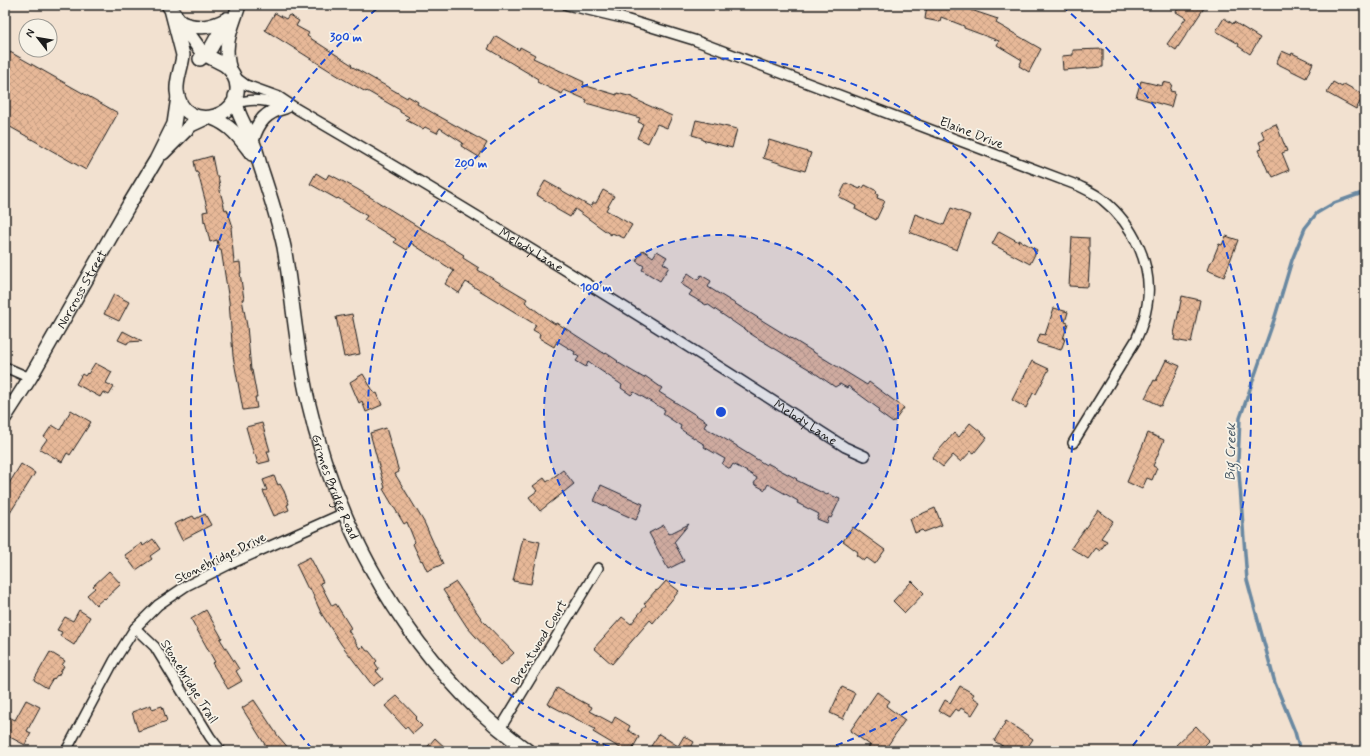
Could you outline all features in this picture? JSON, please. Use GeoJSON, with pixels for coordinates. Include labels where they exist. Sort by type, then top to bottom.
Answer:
{"type":"FeatureCollection","features":[{"type":"Feature","properties":{"kind":"street"},"geometry":{"type":"LineString","coordinates":[[179,77],[188,64],[206,58],[235,5]]}},
{"type":"Feature","properties":{"kind":"street","name":"Grimes Bridge Road"},"geometry":{"type":"LineString","coordinates":[[239,5],[228,36],[227,55],[236,89],[233,103],[252,141],[273,202],[284,247],[307,401],[322,456],[344,513],[375,577],[414,638],[449,680],[477,708],[500,729],[528,751]]}},
{"type":"Feature","properties":{"kind":"street","name":"Elaine Drive"},"geometry":{"type":"LineString","coordinates":[[567,5],[622,18],[694,40],[1079,186],[1102,199],[1122,218],[1137,242],[1147,273],[1148,304],[1144,322],[1136,340],[1073,443]]}},
{"type":"Feature","properties":{"kind":"street"},"geometry":{"type":"LineString","coordinates":[[170,7],[182,23],[194,44],[206,58],[225,65],[232,73]]}},
{"type":"Feature","properties":{"kind":"street"},"geometry":{"type":"LineString","coordinates":[[170,7],[183,55],[177,90],[178,97]]}},
{"type":"Feature","properties":{"kind":"street"},"geometry":{"type":"LineString","coordinates":[[182,23],[191,26],[205,27],[216,25],[227,19]]}},
{"type":"Feature","properties":{"kind":"street","name":"Melody Lane"},"geometry":{"type":"LineString","coordinates":[[232,73],[246,85],[279,97],[291,108],[408,174],[506,233],[717,364],[845,447],[865,456]]}},
{"type":"Feature","properties":{"kind":"street","name":"Grimes Bridge Road"},"geometry":{"type":"LineString","coordinates":[[178,97],[186,110],[198,117],[209,118],[225,124],[236,133],[260,163]]}},
{"type":"Feature","properties":{"kind":"street","name":"Norcross Street"},"geometry":{"type":"LineString","coordinates":[[5,417],[30,378],[156,160],[174,124],[178,97]]}},
{"type":"Feature","properties":{"kind":"street","name":"Melody Lane"},"geometry":{"type":"LineString","coordinates":[[233,103],[260,100],[291,108]]}},
{"type":"Feature","properties":{"kind":"street"},"geometry":{"type":"LineString","coordinates":[[209,118],[224,112],[233,103]]}},
{"type":"Feature","properties":{"kind":"street"},"geometry":{"type":"LineString","coordinates":[[252,141],[263,118],[272,111],[291,108]]}},
{"type":"Feature","properties":{"kind":"street","name":"Norcross Street"},"geometry":{"type":"LineString","coordinates":[[156,160],[191,125],[209,118]]}},
{"type":"Feature","properties":{"kind":"street"},"geometry":{"type":"LineString","coordinates":[[5,367],[30,378]]}},
{"type":"Feature","properties":{"kind":"street","name":"Stonebridge Drive"},"geometry":{"type":"LineString","coordinates":[[66,751],[114,660],[135,628],[158,605],[186,586],[228,565],[344,513]]}},
{"type":"Feature","properties":{"kind":"street","name":"Brentwood Court"},"geometry":{"type":"LineString","coordinates":[[500,729],[598,568]]}},
{"type":"Feature","properties":{"kind":"street","name":"Stonebridge Trail"},"geometry":{"type":"LineString","coordinates":[[135,628],[156,647],[210,737],[221,751]]}},
{"type":"Feature","properties":{"kind":"building"},"geometry":{"type":"Polygon","coordinates":[[[927,5],[956,5],[998,19],[996,23],[1041,49],[1029,72],[1019,66],[1022,60],[997,45],[999,41],[964,28],[964,26],[941,17],[940,22],[925,19],[927,5]]]}},
{"type":"Feature","properties":{"kind":"building"},"geometry":{"type":"Polygon","coordinates":[[[1180,5],[1206,5],[1176,50],[1167,44],[1186,18],[1176,12],[1180,5]]]}},
{"type":"Feature","properties":{"kind":"building"},"geometry":{"type":"Polygon","coordinates":[[[275,13],[286,19],[289,15],[299,21],[296,26],[309,33],[307,36],[352,65],[351,66],[407,98],[408,96],[418,102],[417,104],[487,143],[479,157],[461,146],[463,143],[440,128],[437,133],[425,127],[423,129],[406,120],[409,117],[400,112],[400,110],[343,79],[265,30],[275,13]]]}},
{"type":"Feature","properties":{"kind":"building"},"geometry":{"type":"Polygon","coordinates":[[[1224,18],[1233,24],[1234,22],[1260,38],[1250,54],[1238,46],[1239,44],[1216,31],[1224,18]]]}},
{"type":"Feature","properties":{"kind":"building"},"geometry":{"type":"Polygon","coordinates":[[[496,36],[519,50],[520,47],[535,55],[533,58],[584,82],[583,85],[617,95],[617,93],[632,97],[672,116],[667,128],[657,124],[648,143],[637,138],[643,124],[638,122],[640,118],[586,103],[587,100],[564,90],[562,94],[537,82],[538,79],[488,49],[496,36]]]}},
{"type":"Feature","properties":{"kind":"building"},"geometry":{"type":"Polygon","coordinates":[[[1103,49],[1103,67],[1063,70],[1062,56],[1073,55],[1073,50],[1103,49]]]}},
{"type":"Feature","properties":{"kind":"building"},"geometry":{"type":"Polygon","coordinates":[[[1282,51],[1291,55],[1292,53],[1313,63],[1306,78],[1276,63],[1282,51]]]}},
{"type":"Feature","properties":{"kind":"building"},"geometry":{"type":"Polygon","coordinates":[[[10,52],[18,58],[21,58],[118,113],[86,170],[5,124],[5,61],[10,52]]]}},
{"type":"Feature","properties":{"kind":"building"},"geometry":{"type":"Polygon","coordinates":[[[1141,81],[1162,86],[1163,82],[1172,84],[1170,91],[1175,92],[1171,107],[1136,97],[1141,81]]]}},
{"type":"Feature","properties":{"kind":"building"},"geometry":{"type":"Polygon","coordinates":[[[1333,82],[1342,87],[1344,84],[1364,95],[1356,109],[1327,93],[1333,82]]]}},
{"type":"Feature","properties":{"kind":"building"},"geometry":{"type":"Polygon","coordinates":[[[696,120],[737,129],[732,148],[702,140],[702,138],[692,135],[696,120]]]}},
{"type":"Feature","properties":{"kind":"building"},"geometry":{"type":"Polygon","coordinates":[[[1276,124],[1287,151],[1282,153],[1289,170],[1273,177],[1270,171],[1268,171],[1259,150],[1262,149],[1259,142],[1265,139],[1261,130],[1276,124]]]}},
{"type":"Feature","properties":{"kind":"building"},"geometry":{"type":"Polygon","coordinates":[[[769,140],[811,153],[805,171],[763,158],[769,140]]]}},
{"type":"Feature","properties":{"kind":"building"},"geometry":{"type":"Polygon","coordinates":[[[212,156],[225,210],[227,209],[233,227],[231,227],[234,263],[240,262],[244,299],[242,299],[247,326],[251,370],[257,397],[255,397],[257,408],[243,410],[233,356],[229,301],[221,249],[219,249],[217,240],[210,242],[205,221],[204,222],[203,212],[208,211],[194,161],[212,156]]]}},
{"type":"Feature","properties":{"kind":"building"},"geometry":{"type":"Polygon","coordinates":[[[316,173],[326,179],[329,174],[357,189],[464,255],[463,258],[479,268],[478,270],[527,299],[525,302],[546,318],[555,324],[557,323],[605,354],[606,353],[618,361],[617,362],[644,378],[645,376],[662,388],[659,392],[707,422],[704,427],[766,465],[767,463],[797,479],[796,480],[827,495],[828,494],[840,499],[831,518],[829,517],[827,523],[817,519],[819,514],[797,503],[798,501],[768,484],[765,490],[754,484],[757,478],[733,464],[730,469],[722,464],[725,459],[704,447],[705,445],[680,429],[681,426],[663,414],[665,410],[634,392],[631,395],[621,388],[622,385],[588,362],[586,367],[576,361],[579,357],[574,354],[575,352],[557,341],[554,347],[539,338],[540,334],[533,330],[536,325],[466,282],[459,293],[445,284],[454,271],[411,243],[407,250],[394,242],[396,239],[364,220],[367,216],[338,198],[337,199],[310,184],[316,173]]]}},
{"type":"Feature","properties":{"kind":"building"},"geometry":{"type":"Polygon","coordinates":[[[545,181],[591,207],[593,203],[596,203],[603,190],[614,196],[606,210],[632,225],[624,238],[612,233],[611,235],[575,209],[570,217],[537,195],[545,181]]]}},
{"type":"Feature","properties":{"kind":"building"},"geometry":{"type":"Polygon","coordinates":[[[846,183],[860,189],[865,185],[877,191],[877,198],[885,201],[876,220],[855,209],[856,206],[839,197],[846,183]]]}},
{"type":"Feature","properties":{"kind":"building"},"geometry":{"type":"Polygon","coordinates":[[[951,208],[970,215],[957,250],[909,232],[915,214],[944,225],[951,208]]]}},
{"type":"Feature","properties":{"kind":"building"},"geometry":{"type":"Polygon","coordinates":[[[999,231],[1037,250],[1030,264],[992,244],[999,231]]]}},
{"type":"Feature","properties":{"kind":"building"},"geometry":{"type":"Polygon","coordinates":[[[1226,236],[1238,240],[1224,277],[1207,270],[1219,244],[1222,245],[1226,236]]]}},
{"type":"Feature","properties":{"kind":"building"},"geometry":{"type":"Polygon","coordinates":[[[1072,237],[1089,238],[1090,253],[1088,287],[1069,286],[1072,237]]]}},
{"type":"Feature","properties":{"kind":"building"},"geometry":{"type":"Polygon","coordinates":[[[643,250],[653,257],[657,251],[667,257],[663,263],[669,267],[660,281],[642,270],[644,266],[636,261],[643,250]]]}},
{"type":"Feature","properties":{"kind":"building"},"geometry":{"type":"Polygon","coordinates":[[[688,273],[698,280],[701,275],[711,281],[708,287],[867,385],[869,382],[904,408],[893,423],[878,412],[879,409],[848,386],[847,388],[840,384],[835,387],[812,371],[754,336],[707,304],[706,305],[689,295],[692,291],[681,284],[688,273]]]}},
{"type":"Feature","properties":{"kind":"building"},"geometry":{"type":"Polygon","coordinates":[[[114,294],[129,302],[119,321],[104,314],[114,294]]]}},
{"type":"Feature","properties":{"kind":"building"},"geometry":{"type":"Polygon","coordinates":[[[1182,296],[1200,300],[1191,343],[1174,340],[1182,296]]]}},
{"type":"Feature","properties":{"kind":"building"},"geometry":{"type":"Polygon","coordinates":[[[1054,308],[1068,312],[1065,322],[1068,323],[1061,350],[1037,343],[1040,334],[1045,335],[1054,308]]]}},
{"type":"Feature","properties":{"kind":"building"},"geometry":{"type":"Polygon","coordinates":[[[352,314],[360,354],[344,357],[336,317],[352,314]]]}},
{"type":"Feature","properties":{"kind":"building"},"geometry":{"type":"Polygon","coordinates":[[[123,331],[142,341],[128,342],[127,344],[118,340],[123,331]]]}},
{"type":"Feature","properties":{"kind":"building"},"geometry":{"type":"Polygon","coordinates":[[[1166,360],[1180,366],[1161,406],[1145,398],[1154,380],[1156,381],[1166,360]]]}},
{"type":"Feature","properties":{"kind":"building"},"geometry":{"type":"Polygon","coordinates":[[[1032,361],[1049,369],[1036,394],[1033,393],[1026,408],[1012,400],[1032,361]]]}},
{"type":"Feature","properties":{"kind":"building"},"geometry":{"type":"Polygon","coordinates":[[[95,363],[112,372],[106,383],[114,387],[109,395],[103,392],[100,397],[76,384],[82,374],[85,376],[87,373],[88,374],[95,363]]]}},
{"type":"Feature","properties":{"kind":"building"},"geometry":{"type":"Polygon","coordinates":[[[363,374],[375,394],[377,393],[382,405],[366,412],[362,401],[359,403],[350,382],[363,374]]]}},
{"type":"Feature","properties":{"kind":"building"},"geometry":{"type":"Polygon","coordinates":[[[71,410],[91,422],[70,455],[67,453],[62,462],[40,449],[47,439],[44,437],[52,425],[60,430],[71,410]]]}},
{"type":"Feature","properties":{"kind":"building"},"geometry":{"type":"Polygon","coordinates":[[[262,423],[270,451],[267,451],[270,461],[258,464],[246,427],[262,423]]]}},
{"type":"Feature","properties":{"kind":"building"},"geometry":{"type":"Polygon","coordinates":[[[970,423],[987,437],[974,453],[971,451],[961,462],[953,455],[943,467],[932,458],[954,433],[959,437],[970,423]]]}},
{"type":"Feature","properties":{"kind":"building"},"geometry":{"type":"Polygon","coordinates":[[[386,428],[399,472],[395,474],[424,522],[443,564],[427,571],[413,544],[415,542],[407,522],[404,524],[383,489],[385,488],[370,433],[386,428]]]}},
{"type":"Feature","properties":{"kind":"building"},"geometry":{"type":"Polygon","coordinates":[[[1148,433],[1164,440],[1153,466],[1157,468],[1152,480],[1147,478],[1142,489],[1127,482],[1148,433]]]}},
{"type":"Feature","properties":{"kind":"building"},"geometry":{"type":"Polygon","coordinates":[[[21,464],[35,473],[5,521],[5,490],[21,464]]]}},
{"type":"Feature","properties":{"kind":"building"},"geometry":{"type":"Polygon","coordinates":[[[563,470],[574,484],[540,511],[529,497],[537,491],[533,486],[544,478],[547,482],[563,470]]]}},
{"type":"Feature","properties":{"kind":"building"},"geometry":{"type":"Polygon","coordinates":[[[274,476],[278,485],[280,484],[284,491],[289,504],[287,505],[289,510],[274,516],[263,491],[267,490],[263,480],[274,476]]]}},
{"type":"Feature","properties":{"kind":"building"},"geometry":{"type":"Polygon","coordinates":[[[601,485],[643,504],[636,520],[594,501],[601,485]]]}},
{"type":"Feature","properties":{"kind":"building"},"geometry":{"type":"Polygon","coordinates":[[[935,508],[942,525],[924,532],[922,530],[915,533],[910,519],[935,508]]]}},
{"type":"Feature","properties":{"kind":"building"},"geometry":{"type":"Polygon","coordinates":[[[1098,510],[1113,521],[1101,538],[1107,541],[1100,551],[1096,548],[1088,559],[1071,548],[1098,510]]]}},
{"type":"Feature","properties":{"kind":"building"},"geometry":{"type":"Polygon","coordinates":[[[205,514],[211,525],[182,540],[174,524],[193,516],[195,519],[205,514]]]}},
{"type":"Feature","properties":{"kind":"building"},"geometry":{"type":"Polygon","coordinates":[[[689,524],[674,542],[684,561],[668,569],[649,533],[664,525],[669,534],[689,524]]]}},
{"type":"Feature","properties":{"kind":"building"},"geometry":{"type":"Polygon","coordinates":[[[853,527],[885,550],[875,564],[867,558],[864,561],[856,555],[858,552],[843,541],[853,527]]]}},
{"type":"Feature","properties":{"kind":"building"},"geometry":{"type":"Polygon","coordinates":[[[523,538],[540,542],[531,584],[513,581],[523,538]]]}},
{"type":"Feature","properties":{"kind":"building"},"geometry":{"type":"Polygon","coordinates":[[[153,539],[160,549],[150,556],[152,559],[136,570],[125,555],[142,543],[143,546],[153,539]]]}},
{"type":"Feature","properties":{"kind":"building"},"geometry":{"type":"Polygon","coordinates":[[[310,557],[323,582],[320,583],[332,606],[336,604],[351,628],[348,630],[360,649],[363,646],[377,661],[375,663],[379,669],[376,671],[383,679],[373,686],[341,644],[321,613],[310,588],[308,589],[296,564],[310,557]]]}},
{"type":"Feature","properties":{"kind":"building"},"geometry":{"type":"Polygon","coordinates":[[[109,571],[121,584],[96,605],[87,595],[95,588],[93,586],[109,571]]]}},
{"type":"Feature","properties":{"kind":"building"},"geometry":{"type":"Polygon","coordinates":[[[666,581],[679,591],[653,623],[650,620],[612,664],[594,648],[622,617],[631,624],[646,605],[644,604],[666,581]]]}},
{"type":"Feature","properties":{"kind":"building"},"geometry":{"type":"Polygon","coordinates":[[[912,581],[924,593],[905,613],[893,601],[912,581]]]}},
{"type":"Feature","properties":{"kind":"building"},"geometry":{"type":"Polygon","coordinates":[[[456,582],[483,621],[514,653],[501,665],[467,627],[443,590],[456,582]]]}},
{"type":"Feature","properties":{"kind":"building"},"geometry":{"type":"Polygon","coordinates":[[[79,610],[90,617],[74,645],[60,636],[62,632],[57,630],[65,617],[73,621],[79,610]]]}},
{"type":"Feature","properties":{"kind":"building"},"geometry":{"type":"Polygon","coordinates":[[[206,610],[222,638],[220,639],[239,669],[236,671],[242,681],[228,689],[212,663],[215,662],[191,619],[206,610]]]}},
{"type":"Feature","properties":{"kind":"building"},"geometry":{"type":"Polygon","coordinates":[[[50,652],[65,661],[62,665],[64,666],[58,676],[57,675],[54,679],[53,678],[47,688],[34,680],[50,652]]]}},
{"type":"Feature","properties":{"kind":"building"},"geometry":{"type":"Polygon","coordinates":[[[960,686],[974,694],[972,697],[980,702],[972,715],[961,708],[959,711],[955,709],[949,717],[939,711],[945,700],[950,703],[960,686]]]}},
{"type":"Feature","properties":{"kind":"building"},"geometry":{"type":"Polygon","coordinates":[[[842,687],[855,693],[843,719],[830,713],[842,687]]]}},
{"type":"Feature","properties":{"kind":"building"},"geometry":{"type":"Polygon","coordinates":[[[557,688],[592,707],[590,711],[612,723],[615,717],[630,726],[628,730],[639,737],[631,751],[625,751],[593,732],[595,729],[548,704],[557,688]]]}},
{"type":"Feature","properties":{"kind":"building"},"geometry":{"type":"Polygon","coordinates":[[[877,692],[890,701],[886,706],[905,720],[884,751],[866,751],[870,745],[850,731],[877,692]]]}},
{"type":"Feature","properties":{"kind":"building"},"geometry":{"type":"Polygon","coordinates":[[[397,696],[417,717],[415,719],[422,726],[413,734],[407,727],[405,728],[385,706],[397,696]]]}},
{"type":"Feature","properties":{"kind":"building"},"geometry":{"type":"Polygon","coordinates":[[[26,700],[40,707],[27,731],[31,733],[25,745],[6,735],[9,730],[5,727],[5,724],[9,717],[15,720],[26,700]]]}},
{"type":"Feature","properties":{"kind":"building"},"geometry":{"type":"Polygon","coordinates":[[[254,700],[278,736],[291,751],[269,751],[242,708],[254,700]]]}},
{"type":"Feature","properties":{"kind":"building"},"geometry":{"type":"Polygon","coordinates":[[[151,705],[152,709],[162,706],[167,721],[138,731],[132,712],[151,705]]]}},
{"type":"Feature","properties":{"kind":"building"},"geometry":{"type":"Polygon","coordinates":[[[1006,721],[1033,739],[1025,751],[1011,751],[994,741],[1006,721]]]}},
{"type":"Feature","properties":{"kind":"building"},"geometry":{"type":"Polygon","coordinates":[[[1196,726],[1209,740],[1198,751],[1181,751],[1176,745],[1196,726]]]}},
{"type":"Feature","properties":{"kind":"building"},"geometry":{"type":"Polygon","coordinates":[[[659,734],[678,746],[684,736],[694,742],[689,751],[659,751],[651,746],[659,734]]]}},
{"type":"Feature","properties":{"kind":"building"},"geometry":{"type":"Polygon","coordinates":[[[435,738],[449,751],[424,751],[435,738]]]}},
{"type":"Feature","properties":{"kind":"waterway","name":"Big Creek"},"geometry":{"type":"LineString","coordinates":[[1300,751],[1295,732],[1275,683],[1247,580],[1238,460],[1240,418],[1274,320],[1292,260],[1305,228],[1317,213],[1334,203],[1365,192]]}}]}
